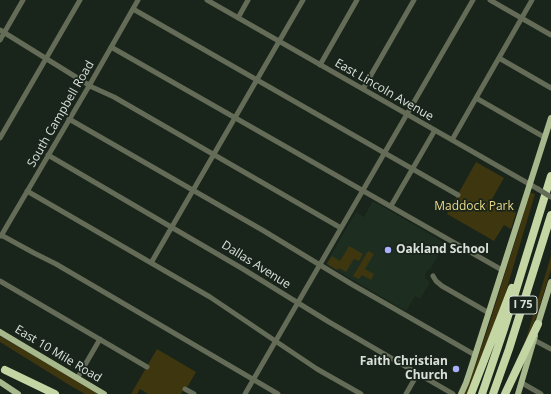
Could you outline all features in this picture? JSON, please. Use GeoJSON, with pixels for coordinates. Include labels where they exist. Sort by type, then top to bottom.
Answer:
{"type":"FeatureCollection","features":[{"type":"Feature","properties":{"kind":"highway","name":"I 75"},"geometry":{"type":"LineString","coordinates":[[482,394],[504,329],[551,176]]}},
{"type":"Feature","properties":{"kind":"highway","name":"I 75"},"geometry":{"type":"LineString","coordinates":[[493,394],[551,215]]}},
{"type":"Feature","properties":{"kind":"highway"},"geometry":{"type":"LineString","coordinates":[[471,394],[510,291],[526,257]]}},
{"type":"Feature","properties":{"kind":"highway"},"geometry":{"type":"LineString","coordinates":[[505,394],[538,324]]}},
{"type":"Feature","properties":{"kind":"highway"},"geometry":{"type":"LineString","coordinates":[[2,369],[43,394]]}},
{"type":"Feature","properties":{"kind":"highway"},"geometry":{"type":"LineString","coordinates":[[2,369],[55,394]]}},
{"type":"Feature","properties":{"kind":"main road"},"geometry":{"type":"LineString","coordinates":[[461,394],[466,383],[551,118]]}},
{"type":"Feature","properties":{"kind":"main road"},"geometry":{"type":"LineString","coordinates":[[518,394],[538,324],[549,296],[551,282]]}},
{"type":"Feature","properties":{"kind":"main road","name":"East 10 Mile Road"},"geometry":{"type":"LineString","coordinates":[[1,333],[78,377],[104,394]]}},
{"type":"Feature","properties":{"kind":"main road"},"geometry":{"type":"LineString","coordinates":[[0,382],[18,394]]}},
{"type":"Feature","properties":{"kind":"street"},"geometry":{"type":"LineString","coordinates":[[0,40],[2,31],[23,0]]}},
{"type":"Feature","properties":{"kind":"street"},"geometry":{"type":"LineString","coordinates":[[0,138],[80,0]]}},
{"type":"Feature","properties":{"kind":"street","name":"South Campbell Road"},"geometry":{"type":"LineString","coordinates":[[1,236],[138,0]]}},
{"type":"Feature","properties":{"kind":"street","name":"East Lincoln Avenue"},"geometry":{"type":"LineString","coordinates":[[207,0],[551,197]]}},
{"type":"Feature","properties":{"kind":"street"},"geometry":{"type":"LineString","coordinates":[[238,18],[248,0]]}},
{"type":"Feature","properties":{"kind":"street"},"geometry":{"type":"LineString","coordinates":[[151,263],[303,0]]}},
{"type":"Feature","properties":{"kind":"street"},"geometry":{"type":"LineString","coordinates":[[320,64],[357,0]]}},
{"type":"Feature","properties":{"kind":"street"},"geometry":{"type":"LineString","coordinates":[[363,89],[414,0]]}},
{"type":"Feature","properties":{"kind":"street"},"geometry":{"type":"LineString","coordinates":[[245,394],[473,0]]}},
{"type":"Feature","properties":{"kind":"street"},"geometry":{"type":"LineString","coordinates":[[490,0],[551,35]]}},
{"type":"Feature","properties":{"kind":"street"},"geometry":{"type":"LineString","coordinates":[[452,140],[532,0]]}},
{"type":"Feature","properties":{"kind":"street"},"geometry":{"type":"LineString","coordinates":[[133,9],[458,195]]}},
{"type":"Feature","properties":{"kind":"street"},"geometry":{"type":"LineString","coordinates":[[2,31],[89,86],[114,97],[341,228]]}},
{"type":"Feature","properties":{"kind":"street"},"geometry":{"type":"LineString","coordinates":[[111,47],[502,270]]}},
{"type":"Feature","properties":{"kind":"street"},"geometry":{"type":"LineString","coordinates":[[499,58],[551,88]]}},
{"type":"Feature","properties":{"kind":"street"},"geometry":{"type":"LineString","coordinates":[[476,98],[544,137]]}},
{"type":"Feature","properties":{"kind":"street"},"geometry":{"type":"LineString","coordinates":[[69,119],[475,355]]}},
{"type":"Feature","properties":{"kind":"street"},"geometry":{"type":"LineString","coordinates":[[390,206],[435,130]]}},
{"type":"Feature","properties":{"kind":"street","name":"Dallas Avenue"},"geometry":{"type":"LineString","coordinates":[[48,155],[243,268],[329,322],[453,394]]}},
{"type":"Feature","properties":{"kind":"street"},"geometry":{"type":"LineString","coordinates":[[27,191],[210,297],[317,369],[361,394]]}},
{"type":"Feature","properties":{"kind":"street"},"geometry":{"type":"LineString","coordinates":[[1,236],[56,264],[278,394]]}},
{"type":"Feature","properties":{"kind":"street"},"geometry":{"type":"LineString","coordinates":[[433,276],[442,286],[489,312]]}},
{"type":"Feature","properties":{"kind":"street"},"geometry":{"type":"LineString","coordinates":[[0,281],[146,367]]}},
{"type":"Feature","properties":{"kind":"street"},"geometry":{"type":"LineString","coordinates":[[78,377],[100,339]]}},
{"type":"Feature","properties":{"kind":"street"},"geometry":{"type":"LineString","coordinates":[[534,340],[551,349]]}},
{"type":"Feature","properties":{"kind":"street"},"geometry":{"type":"LineString","coordinates":[[406,394],[418,373]]}},
{"type":"Feature","properties":{"kind":"street"},"geometry":{"type":"LineString","coordinates":[[522,383],[541,394]]}},
{"type":"Feature","properties":{"kind":"street"},"geometry":{"type":"LineString","coordinates":[[185,389],[194,394]]}},
{"type":"Feature","properties":{"kind":"shaded area","name":"Oakland School"},"geometry":{"type":"Polygon","coordinates":[[[373,201],[445,243],[431,268],[425,274],[425,278],[430,282],[429,284],[420,299],[415,296],[406,311],[326,264],[356,212],[364,217],[373,201]]]}},
{"type":"Feature","properties":{"kind":"green space","name":"Maddock Park"},"geometry":{"type":"Polygon","coordinates":[[[476,162],[504,178],[492,199],[516,213],[511,229],[504,225],[494,241],[447,214],[476,162]]]}},
{"type":"Feature","properties":{"kind":"green space"},"geometry":{"type":"Polygon","coordinates":[[[529,193],[535,194],[504,298],[473,381],[467,394],[464,394],[487,331],[529,193]]]}},
{"type":"Feature","properties":{"kind":"green space"},"geometry":{"type":"Polygon","coordinates":[[[349,246],[363,254],[359,261],[354,259],[346,272],[339,268],[337,270],[328,265],[327,263],[332,256],[340,261],[349,246]]]}},
{"type":"Feature","properties":{"kind":"green space"},"geometry":{"type":"Polygon","coordinates":[[[368,251],[374,254],[365,269],[374,274],[371,280],[362,275],[359,279],[353,276],[368,251]]]}},
{"type":"Feature","properties":{"kind":"green space"},"geometry":{"type":"Polygon","coordinates":[[[551,256],[551,269],[537,315],[523,349],[551,256]]]}},
{"type":"Feature","properties":{"kind":"green space"},"geometry":{"type":"Polygon","coordinates":[[[0,336],[100,394],[85,394],[66,383],[0,342],[0,336]]]}},
{"type":"Feature","properties":{"kind":"green space"},"geometry":{"type":"Polygon","coordinates":[[[157,349],[196,372],[188,386],[181,394],[148,394],[140,389],[137,394],[131,394],[157,349]]]}},
{"type":"Feature","properties":{"kind":"place","name":"Oakland School"},"geometry":{"type":"Point","coordinates":[388,250]}},
{"type":"Feature","properties":{"kind":"place","name":"Faith Christian Church"},"geometry":{"type":"Point","coordinates":[456,369]}}]}
